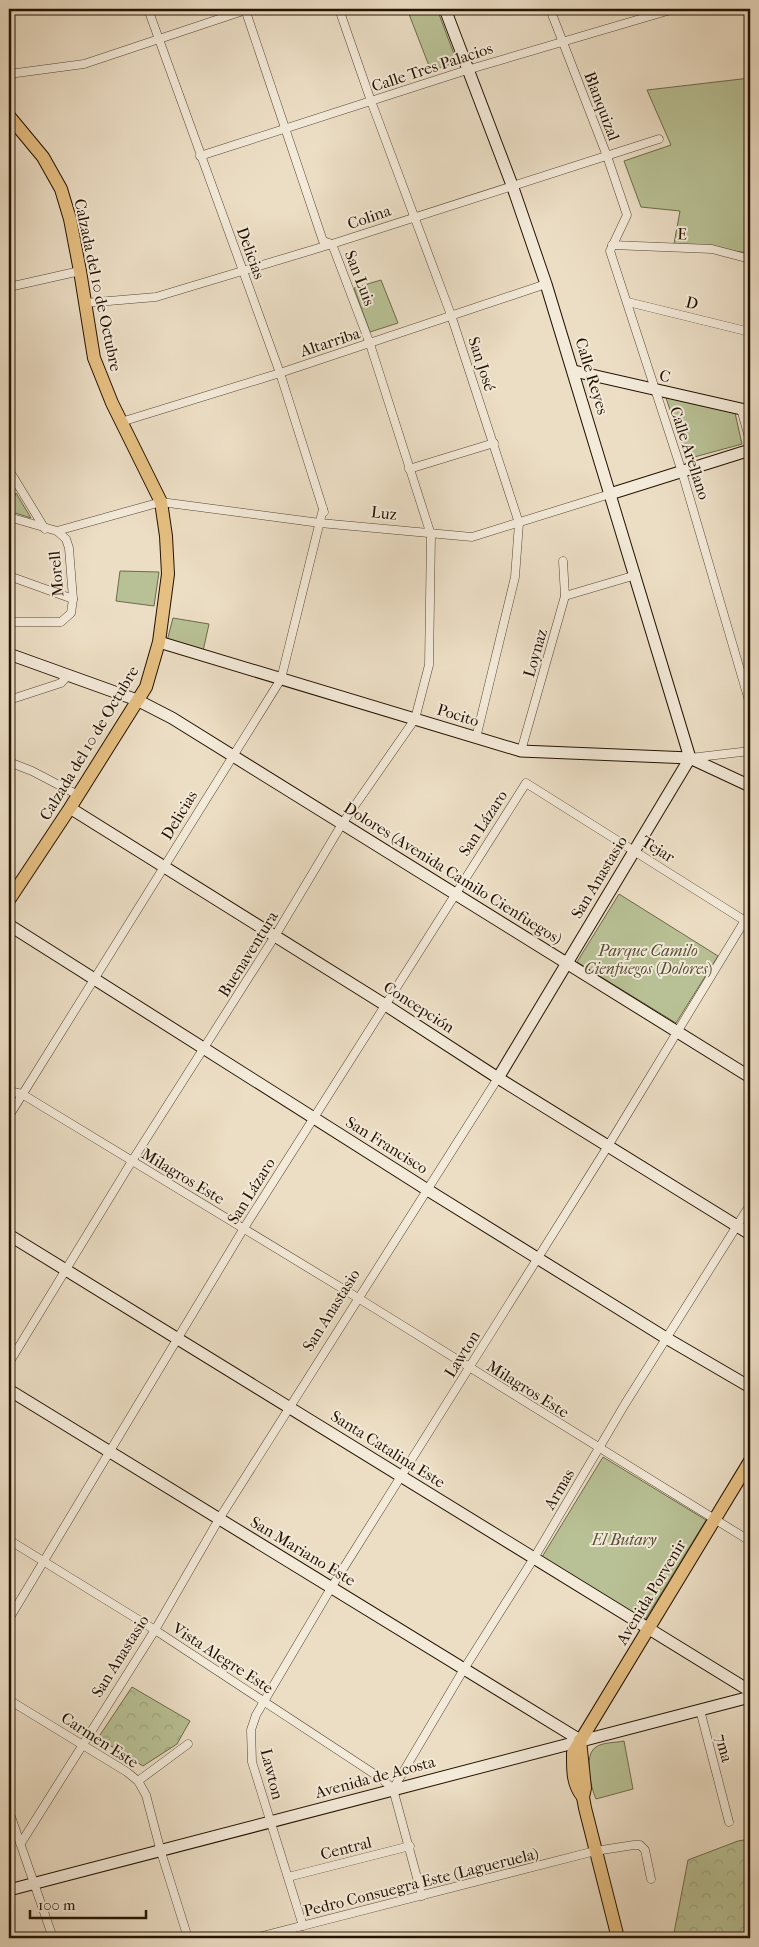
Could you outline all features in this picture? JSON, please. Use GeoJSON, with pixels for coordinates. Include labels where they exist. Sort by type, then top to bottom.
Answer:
{"type":"FeatureCollection","features":[{"type":"Feature","properties":{"kind":"main road","name":"Calzada del 10 de Octubre"},"geometry":{"type":"LineString","coordinates":[[9,900],[70,808],[137,700],[152,671],[159,642],[168,574],[166,536],[161,502],[121,422],[94,358],[70,219],[56,179],[43,158],[10,119]]}},
{"type":"Feature","properties":{"kind":"main road","name":"Avenida Porvenir"},"geometry":{"type":"LineString","coordinates":[[618,1938],[595,1852],[583,1797],[577,1790],[573,1774],[573,1753],[750,1461]]}},
{"type":"Feature","properties":{"kind":"street","name":"Delicias"},"geometry":{"type":"LineString","coordinates":[[9,1116],[281,679],[324,523],[323,508],[280,373],[148,9]]}},
{"type":"Feature","properties":{"kind":"street"},"geometry":{"type":"LineString","coordinates":[[9,74],[84,64],[247,9]]}},
{"type":"Feature","properties":{"kind":"street","name":"San Luis"},"geometry":{"type":"LineString","coordinates":[[247,9],[323,241],[332,244],[370,344],[431,535]]}},
{"type":"Feature","properties":{"kind":"street","name":"San José"},"geometry":{"type":"LineString","coordinates":[[339,9],[371,101],[451,315],[519,523],[515,577],[476,738]]}},
{"type":"Feature","properties":{"kind":"street","name":"Calle Reyes"},"geometry":{"type":"LineString","coordinates":[[445,9],[512,185],[546,284],[636,575],[690,758]]}},
{"type":"Feature","properties":{"kind":"street","name":"Blanquizal"},"geometry":{"type":"LineString","coordinates":[[550,9],[607,156],[627,215],[612,245]]}},
{"type":"Feature","properties":{"kind":"street","name":"Calle Tres Palacios"},"geometry":{"type":"LineString","coordinates":[[200,156],[467,70],[674,9]]}},
{"type":"Feature","properties":{"kind":"street","name":"Colina"},"geometry":{"type":"LineString","coordinates":[[85,303],[156,297],[332,244],[414,216],[658,139]]}},
{"type":"Feature","properties":{"kind":"street","name":"E"},"geometry":{"type":"LineString","coordinates":[[612,245],[712,249],[750,259]]}},
{"type":"Feature","properties":{"kind":"street","name":"Calle Arellano"},"geometry":{"type":"LineString","coordinates":[[612,245],[610,251],[682,472],[750,704]]}},
{"type":"Feature","properties":{"kind":"street"},"geometry":{"type":"LineString","coordinates":[[9,286],[80,271]]}},
{"type":"Feature","properties":{"kind":"street","name":"Altarriba"},"geometry":{"type":"LineString","coordinates":[[121,422],[370,344],[546,284]]}},
{"type":"Feature","properties":{"kind":"street","name":"D"},"geometry":{"type":"LineString","coordinates":[[628,302],[750,332]]}},
{"type":"Feature","properties":{"kind":"street","name":"C"},"geometry":{"type":"LineString","coordinates":[[574,371],[655,391],[746,410]]}},
{"type":"Feature","properties":{"kind":"street"},"geometry":{"type":"LineString","coordinates":[[746,410],[750,441]]}},
{"type":"Feature","properties":{"kind":"street"},"geometry":{"type":"LineString","coordinates":[[409,469],[494,443]]}},
{"type":"Feature","properties":{"kind":"street","name":"Luz"},"geometry":{"type":"LineString","coordinates":[[9,517],[57,531],[161,502],[324,523],[431,535],[472,537],[750,450]]}},
{"type":"Feature","properties":{"kind":"street","name":"Morell"},"geometry":{"type":"LineString","coordinates":[[9,470],[46,529]]}},
{"type":"Feature","properties":{"kind":"street","name":"Morell"},"geometry":{"type":"LineString","coordinates":[[9,622],[61,622],[71,613],[73,599],[69,548],[66,539],[57,531]]}},
{"type":"Feature","properties":{"kind":"street","name":"Buenaventura"},"geometry":{"type":"LineString","coordinates":[[9,1363],[132,1161],[206,1049],[342,824],[415,719],[429,665],[431,535]]}},
{"type":"Feature","properties":{"kind":"street","name":"Loynaz"},"geometry":{"type":"LineString","coordinates":[[520,751],[565,596],[563,561]]}},
{"type":"Feature","properties":{"kind":"street"},"geometry":{"type":"LineString","coordinates":[[565,596],[636,575]]}},
{"type":"Feature","properties":{"kind":"street"},"geometry":{"type":"LineString","coordinates":[[9,576],[73,599]]}},
{"type":"Feature","properties":{"kind":"street","name":"Pocito"},"geometry":{"type":"LineString","coordinates":[[159,642],[520,751],[690,758],[750,786]]}},
{"type":"Feature","properties":{"kind":"street","name":"Dolores (Avenida Camilo Cienfuegos)"},"geometry":{"type":"LineString","coordinates":[[9,654],[137,700],[172,718],[233,754],[342,824],[750,1076]]}},
{"type":"Feature","properties":{"kind":"street"},"geometry":{"type":"LineString","coordinates":[[9,700],[62,683],[68,675]]}},
{"type":"Feature","properties":{"kind":"street"},"geometry":{"type":"LineString","coordinates":[[690,758],[750,750]]}},
{"type":"Feature","properties":{"kind":"street","name":"San Anastasio"},"geometry":{"type":"LineString","coordinates":[[21,1843],[155,1630],[219,1520],[426,1189],[498,1078],[690,758]]}},
{"type":"Feature","properties":{"kind":"street"},"geometry":{"type":"LineString","coordinates":[[9,762],[32,771],[78,795]]}},
{"type":"Feature","properties":{"kind":"street","name":"Tejar"},"geometry":{"type":"LineString","coordinates":[[526,783],[748,922]]}},
{"type":"Feature","properties":{"kind":"street","name":"San Lázaro"},"geometry":{"type":"LineString","coordinates":[[9,1619],[244,1228],[387,1006],[455,894],[526,783]]}},
{"type":"Feature","properties":{"kind":"street","name":"Concepción"},"geometry":{"type":"LineString","coordinates":[[70,808],[387,1006],[498,1078],[750,1234]]}},
{"type":"Feature","properties":{"kind":"street","name":"Lawton"},"geometry":{"type":"LineString","coordinates":[[303,1926],[259,1786],[251,1750],[252,1730],[264,1700],[331,1588],[608,1146],[677,1030],[748,922],[750,912]]}},
{"type":"Feature","properties":{"kind":"street","name":"San Francisco"},"geometry":{"type":"LineString","coordinates":[[9,926],[426,1189],[539,1257],[666,1338],[750,1387]]}},
{"type":"Feature","properties":{"kind":"street","name":"Milagros Este"},"geometry":{"type":"LineString","coordinates":[[9,1091],[22,1094],[244,1228],[750,1541]]}},
{"type":"Feature","properties":{"kind":"street","name":"Armas"},"geometry":{"type":"LineString","coordinates":[[393,1790],[464,1669],[534,1558],[598,1448],[750,1205]]}},
{"type":"Feature","properties":{"kind":"street","name":"Santa Catalina Este"},"geometry":{"type":"LineString","coordinates":[[9,1235],[649,1627],[750,1691]]}},
{"type":"Feature","properties":{"kind":"street","name":"San Mariano Este"},"geometry":{"type":"LineString","coordinates":[[9,1390],[580,1740]]}},
{"type":"Feature","properties":{"kind":"street","name":"Vista Alegre Este"},"geometry":{"type":"LineString","coordinates":[[9,1540],[264,1700],[382,1779],[393,1790]]}},
{"type":"Feature","properties":{"kind":"street","name":"Avenida de Acosta"},"geometry":{"type":"LineString","coordinates":[[9,1890],[750,1697]]}},
{"type":"Feature","properties":{"kind":"street","name":"Carmen Este"},"geometry":{"type":"LineString","coordinates":[[9,1700],[84,1745],[138,1781],[146,1795],[160,1852],[188,1938]]}},
{"type":"Feature","properties":{"kind":"street","name":"7ma"},"geometry":{"type":"LineString","coordinates":[[700,1710],[729,1822]]}},
{"type":"Feature","properties":{"kind":"street"},"geometry":{"type":"LineString","coordinates":[[138,1781],[188,1744]]}},
{"type":"Feature","properties":{"kind":"street"},"geometry":{"type":"LineString","coordinates":[[393,1790],[410,1846],[422,1896]]}},
{"type":"Feature","properties":{"kind":"street"},"geometry":{"type":"LineString","coordinates":[[9,1811],[53,1938]]}},
{"type":"Feature","properties":{"kind":"street","name":"Pedro Consuegra Este (Lagueruela)"},"geometry":{"type":"LineString","coordinates":[[255,1938],[595,1852],[640,1845],[645,1850],[651,1879]]}},
{"type":"Feature","properties":{"kind":"street","name":"Central"},"geometry":{"type":"LineString","coordinates":[[288,1877],[410,1846]]}},
{"type":"Feature","properties":{"kind":"green space"},"geometry":{"type":"Polygon","coordinates":[[[407,9],[437,9],[457,62],[431,71],[407,9]]]}},
{"type":"Feature","properties":{"kind":"green space"},"geometry":{"type":"Polygon","coordinates":[[[750,78],[750,253],[674,244],[680,211],[641,207],[624,161],[671,145],[647,90],[750,78]]]}},
{"type":"Feature","properties":{"kind":"green space"},"geometry":{"type":"Polygon","coordinates":[[[381,280],[398,323],[370,332],[354,288],[381,280]]]}},
{"type":"Feature","properties":{"kind":"green space"},"geometry":{"type":"Polygon","coordinates":[[[665,395],[735,413],[742,444],[687,459],[665,395]]]}},
{"type":"Feature","properties":{"kind":"green space"},"geometry":{"type":"Polygon","coordinates":[[[16,493],[31,518],[9,511],[16,493]]]}},
{"type":"Feature","properties":{"kind":"green space"},"geometry":{"type":"Polygon","coordinates":[[[120,571],[159,572],[154,606],[116,601],[120,571]]]}},
{"type":"Feature","properties":{"kind":"green space"},"geometry":{"type":"Polygon","coordinates":[[[173,618],[209,624],[203,651],[167,641],[173,618]]]}},
{"type":"Feature","properties":{"kind":"green space","name":"Parque Camilo Cienfuegos (Dolores)"},"geometry":{"type":"Polygon","coordinates":[[[619,894],[718,956],[676,1023],[577,962],[619,894]]]}},
{"type":"Feature","properties":{"kind":"green space","name":"El Butary"},"geometry":{"type":"Polygon","coordinates":[[[603,1457],[706,1520],[645,1620],[542,1557],[603,1457]]]}},
{"type":"Feature","properties":{"kind":"green space"},"geometry":{"type":"Polygon","coordinates":[[[132,1687],[190,1721],[177,1744],[143,1766],[98,1738],[132,1687]]]}},
{"type":"Feature","properties":{"kind":"green space"},"geometry":{"type":"Polygon","coordinates":[[[624,1741],[633,1789],[596,1799],[589,1772],[592,1751],[602,1744],[624,1741]]]}},
{"type":"Feature","properties":{"kind":"green space"},"geometry":{"type":"Polygon","coordinates":[[[750,1839],[750,1938],[673,1938],[688,1860],[738,1841],[750,1839]]]}}]}
